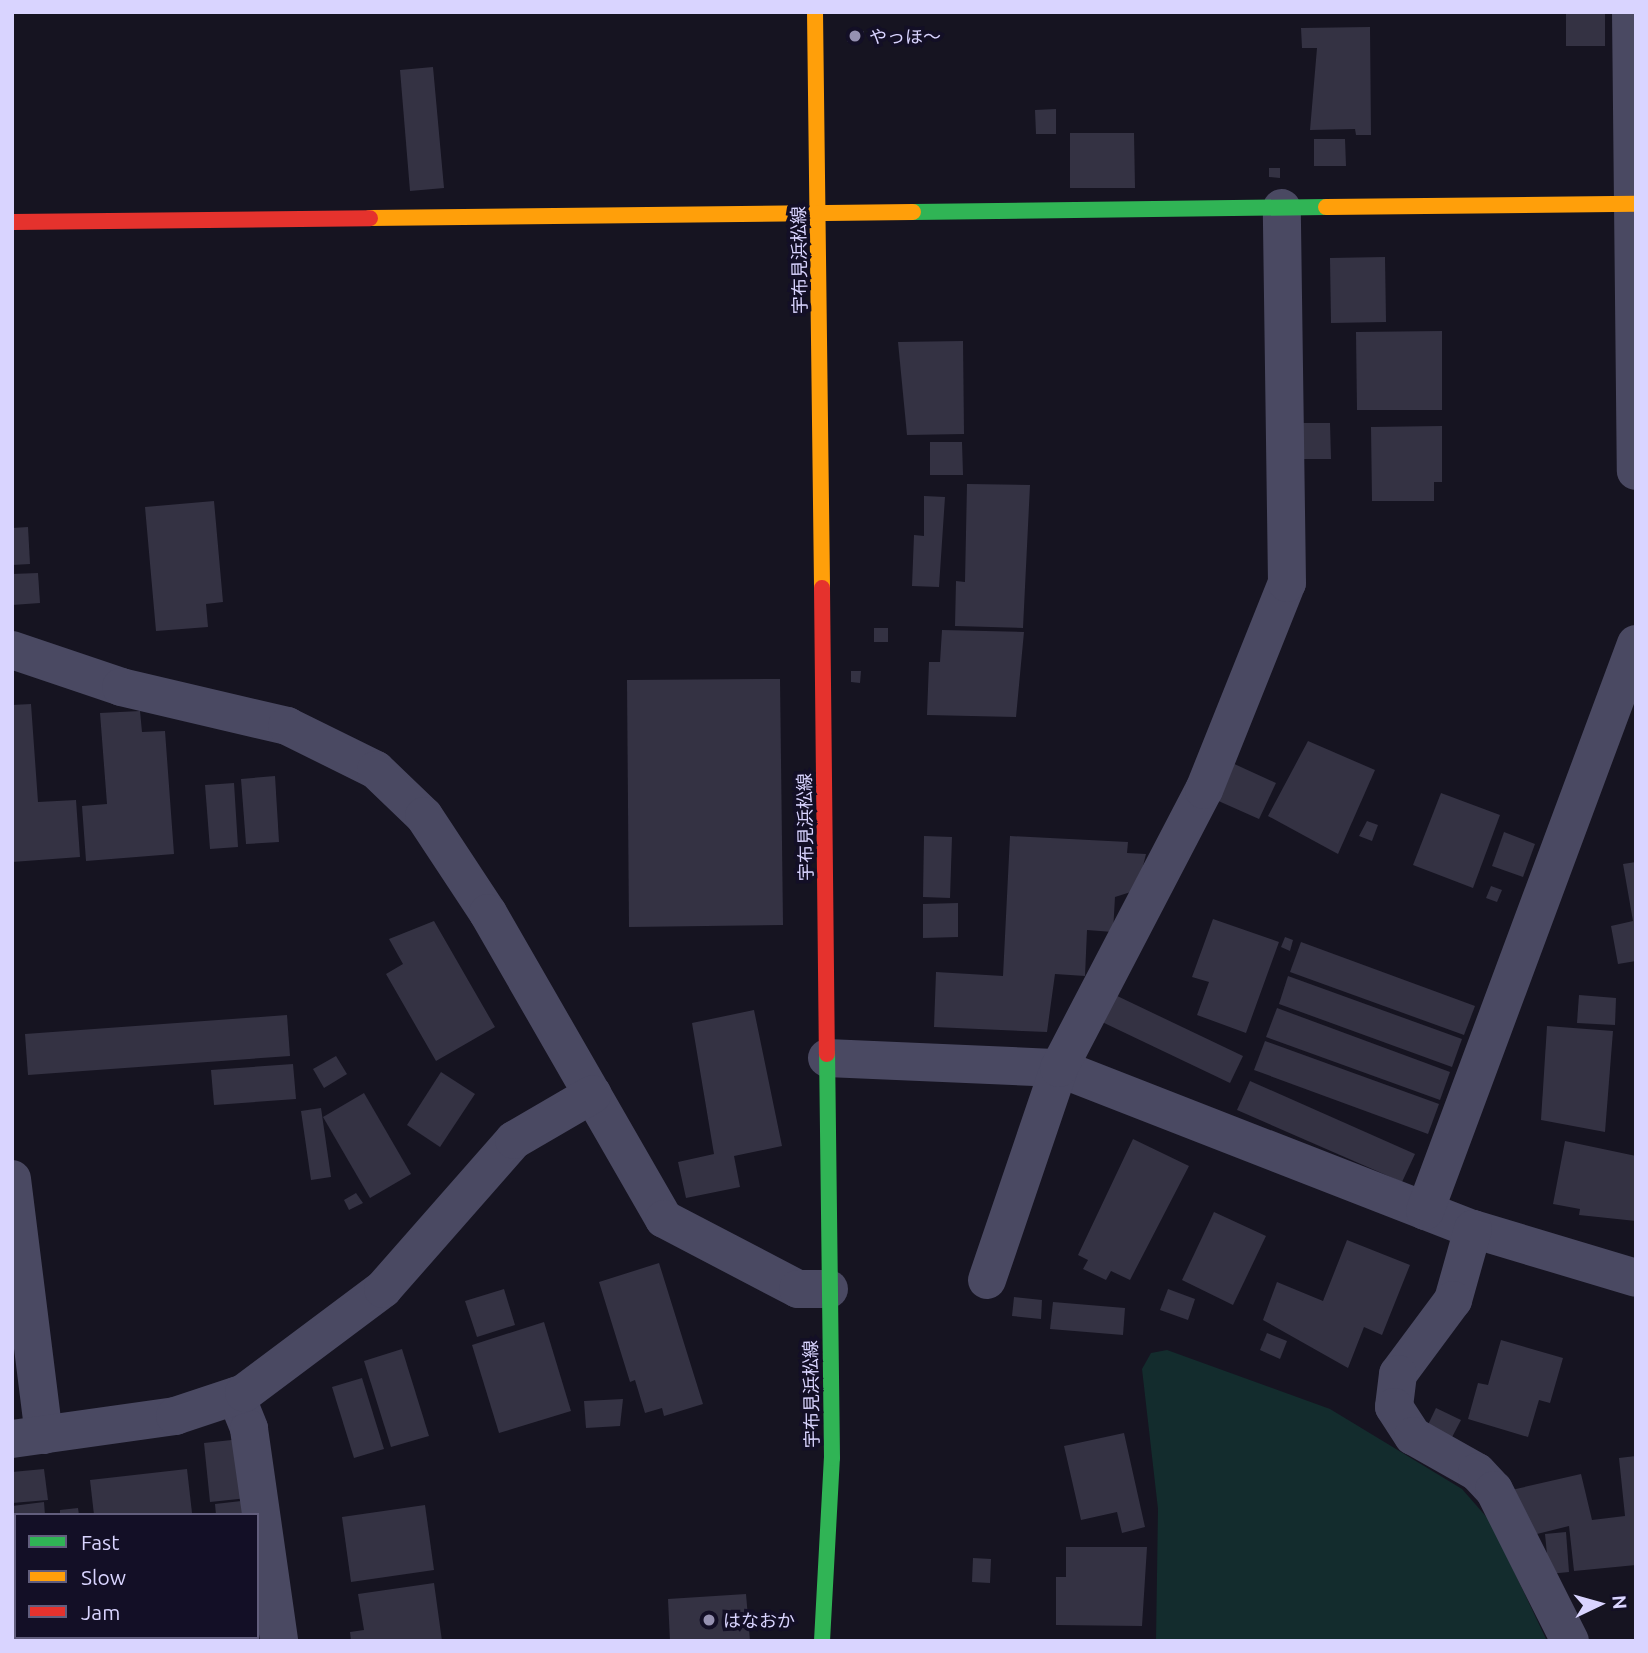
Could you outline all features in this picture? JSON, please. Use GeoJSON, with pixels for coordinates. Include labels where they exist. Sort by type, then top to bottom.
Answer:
{"type":"FeatureCollection","features":[{"type":"Feature","properties":{"kind":"main road","name":"宇布見浜松線"},"geometry":{"type":"LineString","coordinates":[[816,12],[831,1525],[822,1641]]}},
{"type":"Feature","properties":{"kind":"main road"},"geometry":{"type":"LineString","coordinates":[[12,222],[1634,204]]}},
{"type":"Feature","properties":{"kind":"street"},"geometry":{"type":"LineString","coordinates":[[1631,12],[1636,471]]}},
{"type":"Feature","properties":{"kind":"street"},"geometry":{"type":"LineString","coordinates":[[987,1280],[1059,1068],[1204,790],[1287,583],[1282,208]]}},
{"type":"Feature","properties":{"kind":"street"},"geometry":{"type":"LineString","coordinates":[[1425,1211],[1636,644]]}},
{"type":"Feature","properties":{"kind":"street"},"geometry":{"type":"LineString","coordinates":[[12,650],[82,676],[298,729],[376,770],[443,844],[593,1094],[664,1219],[798,1289],[829,1289]]}},
{"type":"Feature","properties":{"kind":"street"},"geometry":{"type":"LineString","coordinates":[[827,1058],[1059,1068],[1473,1229],[1636,1278]]}},
{"type":"Feature","properties":{"kind":"street"},"geometry":{"type":"LineString","coordinates":[[12,1179],[28,1437],[174,1416],[236,1396],[293,1362],[383,1289],[514,1140],[593,1094]]}},
{"type":"Feature","properties":{"kind":"street"},"geometry":{"type":"LineString","coordinates":[[1473,1229],[1453,1300],[1398,1374],[1394,1407],[1413,1436],[1466,1465],[1494,1490],[1570,1641]]}},
{"type":"Feature","properties":{"kind":"street"},"geometry":{"type":"LineString","coordinates":[[236,1396],[249,1429],[279,1641]]}},
{"type":"Feature","properties":{"kind":"green space"},"geometry":{"type":"Polygon","coordinates":[[[1167,1350],[1330,1409],[1462,1489],[1490,1521],[1547,1641],[1156,1641],[1158,1509],[1142,1369],[1151,1353],[1167,1350]]]}},
{"type":"Feature","properties":{"kind":"building"},"geometry":{"type":"Polygon","coordinates":[[[1566,12],[1605,12],[1605,46],[1566,46],[1566,12]]]}},
{"type":"Feature","properties":{"kind":"building"},"geometry":{"type":"Polygon","coordinates":[[[1370,27],[1371,135],[1356,135],[1355,129],[1310,130],[1317,48],[1302,48],[1301,28],[1370,27]]]}},
{"type":"Feature","properties":{"kind":"building","name":"やっほ～"},"geometry":{"type":"Polygon","coordinates":[[[847,31],[864,31],[863,41],[847,42],[847,31]]]}},
{"type":"Feature","properties":{"kind":"building"},"geometry":{"type":"Polygon","coordinates":[[[433,67],[444,188],[410,191],[400,70],[433,67]]]}},
{"type":"Feature","properties":{"kind":"building"},"geometry":{"type":"Polygon","coordinates":[[[1056,109],[1056,134],[1036,134],[1035,110],[1056,109]]]}},
{"type":"Feature","properties":{"kind":"building"},"geometry":{"type":"Polygon","coordinates":[[[1070,133],[1134,133],[1135,188],[1070,188],[1070,133]]]}},
{"type":"Feature","properties":{"kind":"building"},"geometry":{"type":"Polygon","coordinates":[[[1314,139],[1345,139],[1346,166],[1314,166],[1314,139]]]}},
{"type":"Feature","properties":{"kind":"building"},"geometry":{"type":"Polygon","coordinates":[[[1269,168],[1280,168],[1280,178],[1269,177],[1269,168]]]}},
{"type":"Feature","properties":{"kind":"building"},"geometry":{"type":"Polygon","coordinates":[[[1385,257],[1386,322],[1331,323],[1330,258],[1385,257]]]}},
{"type":"Feature","properties":{"kind":"building"},"geometry":{"type":"Polygon","coordinates":[[[1442,331],[1442,410],[1357,410],[1356,332],[1442,331]]]}},
{"type":"Feature","properties":{"kind":"building"},"geometry":{"type":"Polygon","coordinates":[[[963,341],[964,434],[907,435],[898,342],[963,341]]]}},
{"type":"Feature","properties":{"kind":"building"},"geometry":{"type":"Polygon","coordinates":[[[1299,423],[1330,423],[1331,459],[1299,459],[1299,423]]]}},
{"type":"Feature","properties":{"kind":"building"},"geometry":{"type":"Polygon","coordinates":[[[1442,426],[1442,482],[1434,482],[1434,501],[1372,501],[1371,427],[1442,426]]]}},
{"type":"Feature","properties":{"kind":"building"},"geometry":{"type":"Polygon","coordinates":[[[930,442],[962,442],[963,475],[930,475],[930,442]]]}},
{"type":"Feature","properties":{"kind":"building"},"geometry":{"type":"Polygon","coordinates":[[[967,484],[1030,485],[1023,628],[955,626],[956,581],[965,582],[967,484]]]}},
{"type":"Feature","properties":{"kind":"building"},"geometry":{"type":"Polygon","coordinates":[[[924,496],[945,497],[939,587],[912,586],[914,535],[924,536],[924,496]]]}},
{"type":"Feature","properties":{"kind":"building"},"geometry":{"type":"Polygon","coordinates":[[[214,501],[223,602],[206,604],[208,627],[156,631],[145,507],[214,501]]]}},
{"type":"Feature","properties":{"kind":"building"},"geometry":{"type":"Polygon","coordinates":[[[28,527],[30,564],[12,565],[12,528],[28,527]]]}},
{"type":"Feature","properties":{"kind":"building"},"geometry":{"type":"Polygon","coordinates":[[[38,573],[40,603],[12,605],[12,574],[38,573]]]}},
{"type":"Feature","properties":{"kind":"building"},"geometry":{"type":"Polygon","coordinates":[[[874,628],[888,628],[888,642],[874,642],[874,628]]]}},
{"type":"Feature","properties":{"kind":"building"},"geometry":{"type":"Polygon","coordinates":[[[942,630],[1024,632],[1016,717],[927,715],[929,662],[940,662],[942,630]]]}},
{"type":"Feature","properties":{"kind":"building"},"geometry":{"type":"Polygon","coordinates":[[[851,671],[861,671],[860,683],[851,682],[851,671]]]}},
{"type":"Feature","properties":{"kind":"building"},"geometry":{"type":"Polygon","coordinates":[[[780,679],[783,925],[629,927],[627,680],[780,679]]]}},
{"type":"Feature","properties":{"kind":"building"},"geometry":{"type":"Polygon","coordinates":[[[31,704],[38,802],[76,800],[80,857],[12,862],[12,705],[31,704]]]}},
{"type":"Feature","properties":{"kind":"building"},"geometry":{"type":"Polygon","coordinates":[[[140,711],[142,732],[165,731],[174,854],[86,861],[82,806],[107,804],[100,713],[140,711]]]}},
{"type":"Feature","properties":{"kind":"building"},"geometry":{"type":"Polygon","coordinates":[[[1308,741],[1375,770],[1338,854],[1268,816],[1308,741]]]}},
{"type":"Feature","properties":{"kind":"building"},"geometry":{"type":"Polygon","coordinates":[[[1230,762],[1276,783],[1259,819],[1214,799],[1230,762]]]}},
{"type":"Feature","properties":{"kind":"building"},"geometry":{"type":"Polygon","coordinates":[[[275,776],[279,842],[246,844],[241,779],[275,776]]]}},
{"type":"Feature","properties":{"kind":"building"},"geometry":{"type":"Polygon","coordinates":[[[234,783],[238,847],[210,849],[205,785],[234,783]]]}},
{"type":"Feature","properties":{"kind":"building"},"geometry":{"type":"Polygon","coordinates":[[[1441,793],[1500,815],[1473,888],[1413,865],[1441,793]]]}},
{"type":"Feature","properties":{"kind":"building"},"geometry":{"type":"Polygon","coordinates":[[[1367,821],[1378,825],[1372,841],[1359,836],[1367,821]]]}},
{"type":"Feature","properties":{"kind":"building"},"geometry":{"type":"Polygon","coordinates":[[[1504,832],[1535,844],[1523,877],[1492,866],[1504,832]]]}},
{"type":"Feature","properties":{"kind":"building"},"geometry":{"type":"Polygon","coordinates":[[[924,836],[952,837],[950,898],[923,897],[924,836]]]}},
{"type":"Feature","properties":{"kind":"building"},"geometry":{"type":"Polygon","coordinates":[[[1010,836],[1128,842],[1127,853],[1146,854],[1137,890],[1115,897],[1113,932],[1087,930],[1085,976],[1055,974],[1047,1032],[934,1027],[936,972],[1003,976],[1010,836]]]}},
{"type":"Feature","properties":{"kind":"building"},"geometry":{"type":"Polygon","coordinates":[[[1636,862],[1636,961],[1618,964],[1611,926],[1633,921],[1623,864],[1636,862]]]}},
{"type":"Feature","properties":{"kind":"building"},"geometry":{"type":"Polygon","coordinates":[[[1491,886],[1502,890],[1497,902],[1486,898],[1491,886]]]}},
{"type":"Feature","properties":{"kind":"building"},"geometry":{"type":"Polygon","coordinates":[[[958,903],[958,937],[923,938],[923,904],[958,903]]]}},
{"type":"Feature","properties":{"kind":"building"},"geometry":{"type":"Polygon","coordinates":[[[1213,919],[1279,942],[1246,1033],[1197,1015],[1209,982],[1192,977],[1213,919]]]}},
{"type":"Feature","properties":{"kind":"building"},"geometry":{"type":"Polygon","coordinates":[[[434,921],[495,1027],[436,1061],[386,974],[403,964],[389,939],[434,921]]]}},
{"type":"Feature","properties":{"kind":"building"},"geometry":{"type":"Polygon","coordinates":[[[1285,937],[1293,940],[1290,951],[1281,947],[1285,937]]]}},
{"type":"Feature","properties":{"kind":"building"},"geometry":{"type":"Polygon","coordinates":[[[1301,942],[1475,1006],[1464,1035],[1290,972],[1301,942]]]}},
{"type":"Feature","properties":{"kind":"building"},"geometry":{"type":"Polygon","coordinates":[[[1288,976],[1462,1039],[1452,1067],[1279,1004],[1288,976]]]}},
{"type":"Feature","properties":{"kind":"building"},"geometry":{"type":"Polygon","coordinates":[[[1113,994],[1243,1056],[1230,1083],[1100,1021],[1113,994]]]}},
{"type":"Feature","properties":{"kind":"building"},"geometry":{"type":"Polygon","coordinates":[[[1579,995],[1616,998],[1615,1025],[1577,1023],[1579,995]]]}},
{"type":"Feature","properties":{"kind":"building"},"geometry":{"type":"Polygon","coordinates":[[[1277,1008],[1450,1072],[1440,1100],[1266,1037],[1277,1008]]]}},
{"type":"Feature","properties":{"kind":"building"},"geometry":{"type":"Polygon","coordinates":[[[754,1010],[782,1146],[734,1156],[740,1187],[686,1198],[678,1162],[714,1154],[692,1023],[754,1010]]]}},
{"type":"Feature","properties":{"kind":"building"},"geometry":{"type":"Polygon","coordinates":[[[287,1015],[290,1056],[28,1075],[25,1034],[287,1015]]]}},
{"type":"Feature","properties":{"kind":"building"},"geometry":{"type":"Polygon","coordinates":[[[1547,1026],[1613,1031],[1605,1132],[1541,1120],[1547,1026]]]}},
{"type":"Feature","properties":{"kind":"building"},"geometry":{"type":"Polygon","coordinates":[[[1265,1041],[1439,1104],[1428,1134],[1254,1070],[1265,1041]]]}},
{"type":"Feature","properties":{"kind":"building"},"geometry":{"type":"Polygon","coordinates":[[[336,1056],[347,1074],[324,1088],[313,1069],[336,1056]]]}},
{"type":"Feature","properties":{"kind":"building"},"geometry":{"type":"Polygon","coordinates":[[[293,1064],[296,1099],[214,1105],[211,1070],[293,1064]]]}},
{"type":"Feature","properties":{"kind":"building"},"geometry":{"type":"Polygon","coordinates":[[[441,1072],[475,1094],[440,1147],[407,1125],[441,1072]]]}},
{"type":"Feature","properties":{"kind":"building"},"geometry":{"type":"Polygon","coordinates":[[[1250,1081],[1415,1154],[1402,1182],[1237,1110],[1250,1081]]]}},
{"type":"Feature","properties":{"kind":"building"},"geometry":{"type":"Polygon","coordinates":[[[364,1093],[411,1174],[370,1198],[323,1117],[364,1093]]]}},
{"type":"Feature","properties":{"kind":"building"},"geometry":{"type":"Polygon","coordinates":[[[321,1108],[331,1177],[311,1180],[301,1111],[321,1108]]]}},
{"type":"Feature","properties":{"kind":"building"},"geometry":{"type":"Polygon","coordinates":[[[1133,1139],[1189,1166],[1130,1280],[1111,1271],[1106,1280],[1083,1269],[1088,1260],[1078,1255],[1133,1139]]]}},
{"type":"Feature","properties":{"kind":"building"},"geometry":{"type":"Polygon","coordinates":[[[1565,1141],[1636,1156],[1636,1221],[1579,1215],[1580,1209],[1553,1204],[1565,1141]]]}},
{"type":"Feature","properties":{"kind":"building"},"geometry":{"type":"Polygon","coordinates":[[[356,1193],[363,1203],[349,1210],[344,1200],[356,1193]]]}},
{"type":"Feature","properties":{"kind":"building"},"geometry":{"type":"Polygon","coordinates":[[[1214,1212],[1266,1236],[1233,1305],[1182,1280],[1214,1212]]]}},
{"type":"Feature","properties":{"kind":"building"},"geometry":{"type":"Polygon","coordinates":[[[1347,1240],[1410,1265],[1382,1335],[1364,1327],[1348,1368],[1263,1320],[1277,1282],[1323,1301],[1347,1240]]]}},
{"type":"Feature","properties":{"kind":"building"},"geometry":{"type":"Polygon","coordinates":[[[659,1263],[703,1404],[664,1416],[662,1408],[645,1413],[635,1380],[630,1382],[599,1282],[659,1263]]]}},
{"type":"Feature","properties":{"kind":"building"},"geometry":{"type":"Polygon","coordinates":[[[504,1289],[515,1325],[477,1337],[465,1301],[504,1289]]]}},
{"type":"Feature","properties":{"kind":"building"},"geometry":{"type":"Polygon","coordinates":[[[1168,1289],[1195,1299],[1188,1320],[1160,1310],[1168,1289]]]}},
{"type":"Feature","properties":{"kind":"building"},"geometry":{"type":"Polygon","coordinates":[[[1014,1297],[1042,1300],[1041,1319],[1012,1316],[1014,1297]]]}},
{"type":"Feature","properties":{"kind":"building"},"geometry":{"type":"Polygon","coordinates":[[[1053,1302],[1125,1308],[1123,1335],[1050,1329],[1053,1302]]]}},
{"type":"Feature","properties":{"kind":"building"},"geometry":{"type":"Polygon","coordinates":[[[544,1322],[571,1411],[499,1433],[472,1345],[544,1322]]]}},
{"type":"Feature","properties":{"kind":"building"},"geometry":{"type":"Polygon","coordinates":[[[1267,1333],[1287,1341],[1280,1359],[1260,1350],[1267,1333]]]}},
{"type":"Feature","properties":{"kind":"building"},"geometry":{"type":"Polygon","coordinates":[[[1501,1340],[1563,1358],[1550,1403],[1539,1400],[1528,1437],[1468,1419],[1478,1383],[1488,1385],[1501,1340]]]}},
{"type":"Feature","properties":{"kind":"building"},"geometry":{"type":"Polygon","coordinates":[[[402,1349],[429,1436],[391,1447],[364,1361],[402,1349]]]}},
{"type":"Feature","properties":{"kind":"building"},"geometry":{"type":"Polygon","coordinates":[[[362,1378],[384,1449],[354,1458],[332,1387],[362,1378]]]}},
{"type":"Feature","properties":{"kind":"building"},"geometry":{"type":"Polygon","coordinates":[[[623,1399],[620,1426],[586,1428],[584,1401],[623,1399]]]}},
{"type":"Feature","properties":{"kind":"building"},"geometry":{"type":"Polygon","coordinates":[[[1436,1408],[1461,1420],[1450,1441],[1426,1429],[1436,1408]]]}},
{"type":"Feature","properties":{"kind":"building"},"geometry":{"type":"Polygon","coordinates":[[[1124,1433],[1145,1527],[1122,1533],[1117,1512],[1081,1520],[1064,1446],[1124,1433]]]}},
{"type":"Feature","properties":{"kind":"building"},"geometry":{"type":"Polygon","coordinates":[[[241,1439],[248,1498],[210,1502],[204,1443],[241,1439]]]}},
{"type":"Feature","properties":{"kind":"building"},"geometry":{"type":"Polygon","coordinates":[[[1636,1456],[1636,1565],[1574,1571],[1569,1526],[1529,1536],[1507,1491],[1581,1474],[1592,1520],[1625,1516],[1619,1458],[1636,1456]]]}},
{"type":"Feature","properties":{"kind":"building"},"geometry":{"type":"Polygon","coordinates":[[[44,1469],[48,1500],[12,1503],[12,1472],[44,1469]]]}},
{"type":"Feature","properties":{"kind":"building"},"geometry":{"type":"Polygon","coordinates":[[[187,1469],[192,1513],[94,1513],[90,1480],[187,1469]]]}},
{"type":"Feature","properties":{"kind":"building"},"geometry":{"type":"Polygon","coordinates":[[[250,1500],[248,1513],[216,1513],[215,1504],[250,1500]]]}},
{"type":"Feature","properties":{"kind":"building"},"geometry":{"type":"Polygon","coordinates":[[[44,1502],[45,1513],[14,1513],[12,1580],[12,1506],[44,1502]]]}},
{"type":"Feature","properties":{"kind":"building"},"geometry":{"type":"Polygon","coordinates":[[[425,1505],[434,1570],[351,1582],[342,1517],[425,1505]]]}},
{"type":"Feature","properties":{"kind":"building"},"geometry":{"type":"Polygon","coordinates":[[[78,1508],[79,1513],[60,1513],[60,1510],[78,1508]]]}},
{"type":"Feature","properties":{"kind":"building"},"geometry":{"type":"Polygon","coordinates":[[[1566,1532],[1569,1572],[1549,1574],[1545,1534],[1566,1532]]]}},
{"type":"Feature","properties":{"kind":"building"},"geometry":{"type":"Polygon","coordinates":[[[1066,1547],[1147,1547],[1142,1626],[1056,1625],[1056,1577],[1066,1577],[1066,1547]]]}},
{"type":"Feature","properties":{"kind":"building"},"geometry":{"type":"Polygon","coordinates":[[[973,1558],[991,1559],[990,1583],[972,1582],[973,1558]]]}},
{"type":"Feature","properties":{"kind":"building"},"geometry":{"type":"Polygon","coordinates":[[[434,1583],[442,1641],[351,1641],[350,1632],[364,1630],[358,1594],[434,1583]]]}},
{"type":"Feature","properties":{"kind":"building","name":"はなおか"},"geometry":{"type":"Polygon","coordinates":[[[746,1594],[750,1641],[670,1641],[668,1599],[746,1594]]]}},
{"type":"Feature","properties":{"kind":"building"},"geometry":{"type":"Polygon","coordinates":[[[94,1639],[95,1641],[32,1641],[94,1639]]]}},
{"type":"Feature","properties":{"kind":"traffic: fast"},"geometry":{"type":"LineString","coordinates":[[913,212],[1326,207]]}},
{"type":"Feature","properties":{"kind":"traffic: fast"},"geometry":{"type":"LineString","coordinates":[[822,1641],[832,1458],[827,1054]]}},
{"type":"Feature","properties":{"kind":"traffic: slow"},"geometry":{"type":"LineString","coordinates":[[815,12],[822,588]]}},
{"type":"Feature","properties":{"kind":"traffic: slow"},"geometry":{"type":"LineString","coordinates":[[1326,207],[1636,204]]}},
{"type":"Feature","properties":{"kind":"traffic: slow"},"geometry":{"type":"LineString","coordinates":[[370,218],[913,212]]}},
{"type":"Feature","properties":{"kind":"traffic: jam"},"geometry":{"type":"LineString","coordinates":[[12,222],[370,218]]}},
{"type":"Feature","properties":{"kind":"traffic: jam"},"geometry":{"type":"LineString","coordinates":[[822,588],[827,1054]]}},
{"type":"Feature","properties":{"kind":"place","name":"やっほ～"},"geometry":{"type":"Point","coordinates":[855,36]}},
{"type":"Feature","properties":{"kind":"place","name":"はなおか"},"geometry":{"type":"Point","coordinates":[709,1620]}}]}
